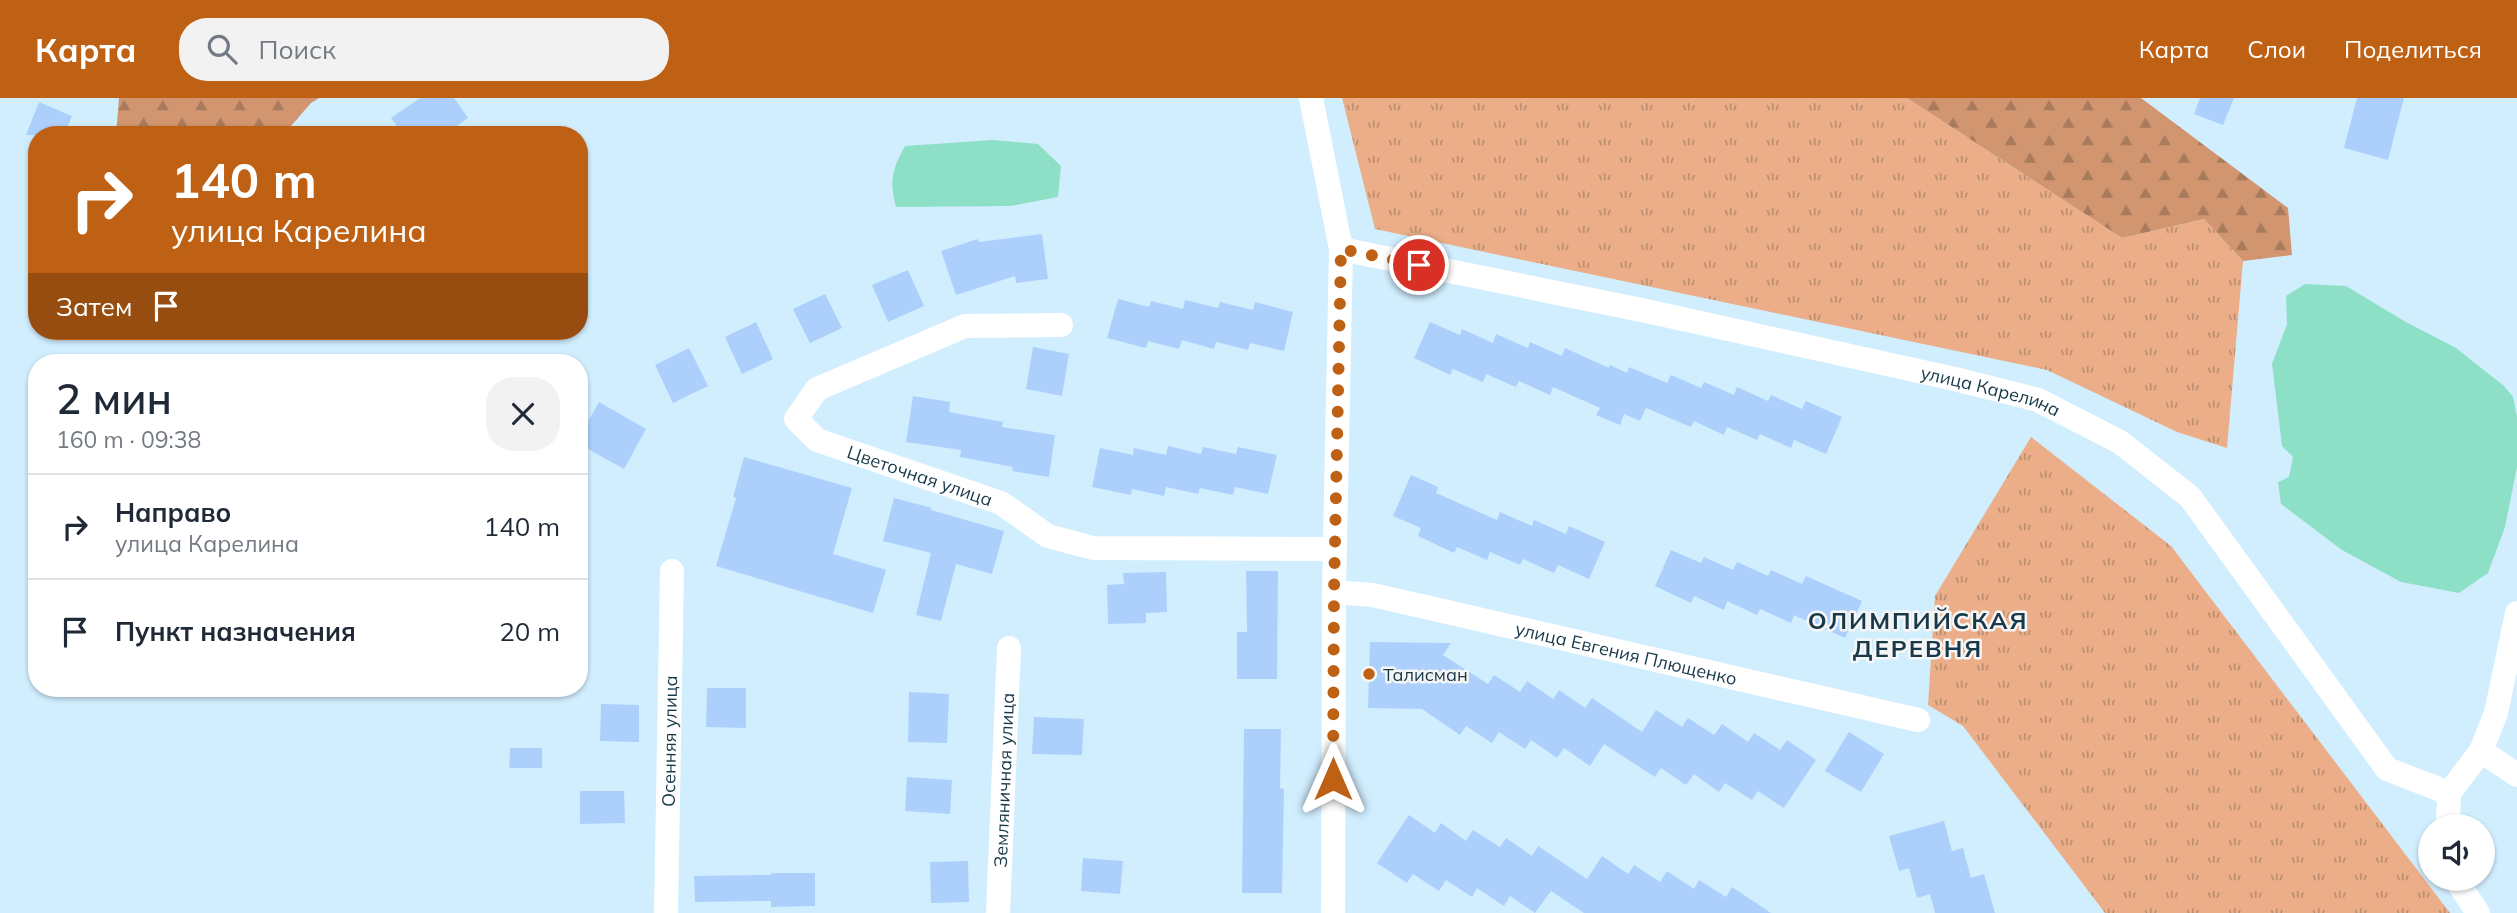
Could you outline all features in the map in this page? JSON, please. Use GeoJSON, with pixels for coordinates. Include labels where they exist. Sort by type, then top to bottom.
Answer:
{"type":"FeatureCollection","features":[{"type":"Feature","properties":{"kind":"street"},"geometry":{"type":"LineString","coordinates":[[1311,98],[1341,249],[1334,592],[1333,913]]}},
{"type":"Feature","properties":{"kind":"street","name":"улица Карелина"},"geometry":{"type":"LineString","coordinates":[[1341,249],[1705,324],[2038,400],[2120,442],[2190,497],[2387,769],[2449,793]]}},
{"type":"Feature","properties":{"kind":"street","name":"Цветочная улица"},"geometry":{"type":"LineString","coordinates":[[1061,325],[965,326],[817,389],[796,419],[817,440],[1001,503],[1048,536],[1093,548],[1335,549]]}},
{"type":"Feature","properties":{"kind":"street","name":"Осенняя улица"},"geometry":{"type":"LineString","coordinates":[[666,913],[672,571]]}},
{"type":"Feature","properties":{"kind":"street","name":"улица Евгения Плющенко"},"geometry":{"type":"LineString","coordinates":[[1334,592],[1373,595],[1918,720]]}},
{"type":"Feature","properties":{"kind":"street"},"geometry":{"type":"LineString","coordinates":[[2448,814],[2449,793],[2481,751],[2496,713],[2517,612]]}},
{"type":"Feature","properties":{"kind":"street","name":"Земляничная улица"},"geometry":{"type":"LineString","coordinates":[[998,913],[1009,648]]}},
{"type":"Feature","properties":{"kind":"street"},"geometry":{"type":"LineString","coordinates":[[2481,751],[2517,775]]}},
{"type":"Feature","properties":{"kind":"street"},"geometry":{"type":"LineString","coordinates":[[2464,891],[2478,913]]}},
{"type":"Feature","properties":{"kind":"green space"},"geometry":{"type":"Polygon","coordinates":[[[119,98],[319,98],[311,103],[291,126],[117,126],[119,98]]]}},
{"type":"Feature","properties":{"kind":"green space"},"geometry":{"type":"Polygon","coordinates":[[[1342,98],[1907,98],[2122,238],[2204,219],[2243,261],[2227,448],[2177,432],[2047,370],[1375,229],[1342,98]]]}},
{"type":"Feature","properties":{"kind":"green space"},"geometry":{"type":"Polygon","coordinates":[[[1907,98],[2141,98],[2288,208],[2292,255],[2243,261],[2204,219],[2122,238],[1907,98]]]}},
{"type":"Feature","properties":{"kind":"green space"},"geometry":{"type":"Polygon","coordinates":[[[2031,437],[2171,546],[2418,871],[2418,891],[2433,891],[2450,913],[2105,913],[1963,726],[1928,705],[1935,596],[2031,437]]]}},
{"type":"Feature","properties":{"kind":"shaded area"},"geometry":{"type":"Polygon","coordinates":[[[992,140],[1038,144],[1061,166],[1058,197],[1011,206],[896,207],[893,175],[905,146],[992,140]]]}},
{"type":"Feature","properties":{"kind":"shaded area"},"geometry":{"type":"Polygon","coordinates":[[[2305,284],[2346,286],[2456,348],[2504,386],[2513,397],[2517,417],[2517,467],[2505,527],[2488,573],[2459,593],[2401,582],[2342,550],[2281,504],[2278,482],[2289,477],[2293,457],[2282,446],[2272,364],[2287,324],[2286,296],[2305,284]]]}},
{"type":"Feature","properties":{"kind":"building"},"geometry":{"type":"Polygon","coordinates":[[[420,98],[454,98],[468,118],[457,126],[397,126],[391,118],[420,98]]]}},
{"type":"Feature","properties":{"kind":"building"},"geometry":{"type":"Polygon","coordinates":[[[2200,98],[2234,98],[2223,125],[2194,114],[2200,98]]]}},
{"type":"Feature","properties":{"kind":"building"},"geometry":{"type":"Polygon","coordinates":[[[2357,98],[2404,98],[2388,160],[2344,148],[2357,98]]]}},
{"type":"Feature","properties":{"kind":"building"},"geometry":{"type":"Polygon","coordinates":[[[39,102],[72,116],[68,126],[30,126],[39,102]]]}},
{"type":"Feature","properties":{"kind":"building"},"geometry":{"type":"Polygon","coordinates":[[[1042,234],[1048,279],[1016,283],[1015,276],[956,295],[941,251],[978,239],[979,242],[1042,234]]]}},
{"type":"Feature","properties":{"kind":"building"},"geometry":{"type":"Polygon","coordinates":[[[908,270],[924,306],[888,322],[872,285],[908,270]]]}},
{"type":"Feature","properties":{"kind":"building"},"geometry":{"type":"Polygon","coordinates":[[[825,294],[842,328],[810,343],[793,309],[825,294]]]}},
{"type":"Feature","properties":{"kind":"building"},"geometry":{"type":"Polygon","coordinates":[[[1118,299],[1149,307],[1151,301],[1183,309],[1185,300],[1218,308],[1220,302],[1253,310],[1255,302],[1293,312],[1284,351],[1250,343],[1248,350],[1216,342],[1214,349],[1182,340],[1179,349],[1148,341],[1146,348],[1107,338],[1118,299]]]}},
{"type":"Feature","properties":{"kind":"building"},"geometry":{"type":"Polygon","coordinates":[[[756,322],[773,359],[742,374],[725,337],[756,322]]]}},
{"type":"Feature","properties":{"kind":"building"},"geometry":{"type":"Polygon","coordinates":[[[1430,322],[1460,335],[1462,329],[1493,343],[1496,334],[1528,348],[1530,342],[1562,356],[1565,348],[1609,368],[1610,365],[1627,373],[1629,367],[1667,383],[1671,375],[1701,388],[1704,382],[1734,395],[1737,387],[1768,401],[1771,395],[1802,409],[1806,401],[1842,417],[1826,454],[1794,440],[1791,448],[1760,434],[1757,440],[1727,427],[1724,435],[1694,421],[1691,427],[1646,408],[1640,421],[1624,414],[1620,425],[1596,415],[1600,408],[1553,387],[1550,395],[1519,381],[1516,387],[1486,374],[1483,382],[1453,369],[1450,375],[1414,358],[1430,322]]]}},
{"type":"Feature","properties":{"kind":"building"},"geometry":{"type":"Polygon","coordinates":[[[1033,347],[1069,354],[1062,396],[1026,389],[1033,347]]]}},
{"type":"Feature","properties":{"kind":"building"},"geometry":{"type":"Polygon","coordinates":[[[689,348],[708,386],[673,403],[655,365],[689,348]]]}},
{"type":"Feature","properties":{"kind":"building"},"geometry":{"type":"Polygon","coordinates":[[[913,396],[950,402],[949,412],[1003,422],[1002,427],[1055,435],[1049,477],[1012,471],[1013,467],[960,457],[961,450],[906,442],[913,396]]]}},
{"type":"Feature","properties":{"kind":"building"},"geometry":{"type":"Polygon","coordinates":[[[599,402],[646,429],[624,469],[588,449],[588,421],[599,402]]]}},
{"type":"Feature","properties":{"kind":"building"},"geometry":{"type":"Polygon","coordinates":[[[1168,446],[1201,454],[1203,447],[1236,454],[1238,447],[1277,455],[1268,494],[1235,487],[1233,495],[1200,488],[1198,494],[1166,487],[1164,496],[1132,489],[1131,495],[1092,487],[1100,448],[1133,455],[1134,448],[1166,455],[1168,446]]]}},
{"type":"Feature","properties":{"kind":"building"},"geometry":{"type":"Polygon","coordinates":[[[744,457],[852,488],[833,554],[886,570],[873,613],[716,566],[736,498],[733,497],[744,457]]]}},
{"type":"Feature","properties":{"kind":"building"},"geometry":{"type":"Polygon","coordinates":[[[1411,475],[1438,487],[1436,493],[1497,520],[1500,512],[1532,526],[1534,520],[1566,534],[1569,526],[1605,542],[1589,579],[1558,565],[1554,573],[1523,559],[1520,565],[1490,552],[1487,560],[1457,547],[1454,553],[1418,536],[1421,528],[1393,516],[1411,475]]]}},
{"type":"Feature","properties":{"kind":"building"},"geometry":{"type":"Polygon","coordinates":[[[894,498],[1004,531],[992,574],[956,564],[941,621],[916,615],[931,553],[883,541],[894,498]]]}},
{"type":"Feature","properties":{"kind":"building"},"geometry":{"type":"Polygon","coordinates":[[[1671,550],[1701,563],[1704,557],[1733,570],[1737,562],[1768,576],[1771,570],[1802,584],[1806,576],[1862,601],[1845,638],[1794,615],[1791,623],[1760,609],[1757,615],[1727,601],[1724,610],[1694,596],[1691,603],[1655,586],[1671,550]]]}},
{"type":"Feature","properties":{"kind":"building"},"geometry":{"type":"Polygon","coordinates":[[[1246,571],[1278,571],[1277,679],[1237,679],[1237,632],[1247,632],[1246,571]]]}},
{"type":"Feature","properties":{"kind":"building"},"geometry":{"type":"Polygon","coordinates":[[[1166,572],[1167,612],[1146,613],[1146,623],[1108,624],[1107,585],[1124,584],[1123,573],[1166,572]]]}},
{"type":"Feature","properties":{"kind":"building"},"geometry":{"type":"Polygon","coordinates":[[[1370,642],[1451,643],[1443,655],[1488,684],[1494,675],[1520,692],[1527,681],[1553,699],[1559,690],[1585,708],[1592,698],[1642,732],[1656,710],[1682,727],[1688,718],[1714,735],[1722,724],[1748,742],[1754,733],[1780,750],[1787,740],[1816,760],[1784,808],[1758,791],[1752,800],[1725,783],[1719,792],[1694,774],[1686,785],[1661,768],[1655,777],[1604,744],[1590,766],[1564,748],[1557,758],[1531,740],[1525,749],[1499,732],[1492,743],[1466,726],[1460,735],[1422,709],[1368,708],[1370,642]]]}},
{"type":"Feature","properties":{"kind":"building"},"geometry":{"type":"Polygon","coordinates":[[[707,688],[746,688],[746,728],[706,727],[707,688]]]}},
{"type":"Feature","properties":{"kind":"building"},"geometry":{"type":"Polygon","coordinates":[[[909,692],[949,694],[947,743],[908,742],[909,692]]]}},
{"type":"Feature","properties":{"kind":"building"},"geometry":{"type":"Polygon","coordinates":[[[601,704],[639,705],[639,742],[600,741],[601,704]]]}},
{"type":"Feature","properties":{"kind":"building"},"geometry":{"type":"Polygon","coordinates":[[[1034,717],[1084,719],[1082,755],[1032,754],[1034,717]]]}},
{"type":"Feature","properties":{"kind":"building"},"geometry":{"type":"Polygon","coordinates":[[[1244,729],[1281,729],[1280,788],[1284,789],[1282,893],[1242,893],[1244,729]]]}},
{"type":"Feature","properties":{"kind":"building"},"geometry":{"type":"Polygon","coordinates":[[[1849,732],[1884,754],[1861,792],[1825,771],[1849,732]]]}},
{"type":"Feature","properties":{"kind":"building"},"geometry":{"type":"Polygon","coordinates":[[[510,748],[542,748],[542,768],[509,768],[510,748]]]}},
{"type":"Feature","properties":{"kind":"building"},"geometry":{"type":"Polygon","coordinates":[[[907,777],[952,780],[950,814],[905,811],[907,777]]]}},
{"type":"Feature","properties":{"kind":"building"},"geometry":{"type":"Polygon","coordinates":[[[580,791],[624,791],[625,823],[580,824],[580,791]]]}},
{"type":"Feature","properties":{"kind":"building"},"geometry":{"type":"Polygon","coordinates":[[[1409,815],[1435,833],[1441,823],[1466,841],[1473,830],[1500,847],[1506,838],[1532,856],[1538,846],[1587,879],[1602,856],[1628,874],[1634,865],[1660,882],[1667,871],[1694,889],[1699,880],[1726,897],[1732,887],[1771,913],[1584,913],[1551,891],[1535,913],[1510,896],[1504,906],[1477,888],[1472,897],[1446,880],[1439,891],[1413,874],[1407,883],[1377,863],[1409,815]]]}},
{"type":"Feature","properties":{"kind":"building"},"geometry":{"type":"Polygon","coordinates":[[[1944,821],[1952,851],[1963,848],[1971,878],[1984,874],[1995,913],[1935,913],[1930,894],[1917,898],[1909,868],[1899,871],[1889,836],[1944,821]]]}},
{"type":"Feature","properties":{"kind":"building"},"geometry":{"type":"Polygon","coordinates":[[[1083,858],[1123,861],[1120,894],[1081,891],[1083,858]]]}},
{"type":"Feature","properties":{"kind":"building"},"geometry":{"type":"Polygon","coordinates":[[[968,861],[969,902],[931,903],[930,862],[968,861]]]}},
{"type":"Feature","properties":{"kind":"building"},"geometry":{"type":"Polygon","coordinates":[[[815,873],[815,906],[771,907],[771,901],[695,902],[694,876],[815,873]]]}},
{"type":"Feature","properties":{"kind":"place","name":"Талисман"},"geometry":{"type":"Point","coordinates":[1369,674]}},
{"type":"Feature","properties":{"kind":"district","name":"ОЛИМПИЙСКАЯ ДЕРЕВНЯ"},"geometry":{"type":"Point","coordinates":[1918,634]}},
{"type":"Feature","properties":{"kind":"route"},"geometry":{"type":"LineString","coordinates":[[1333,779],[1341,249],[1419,265]]}}]}
